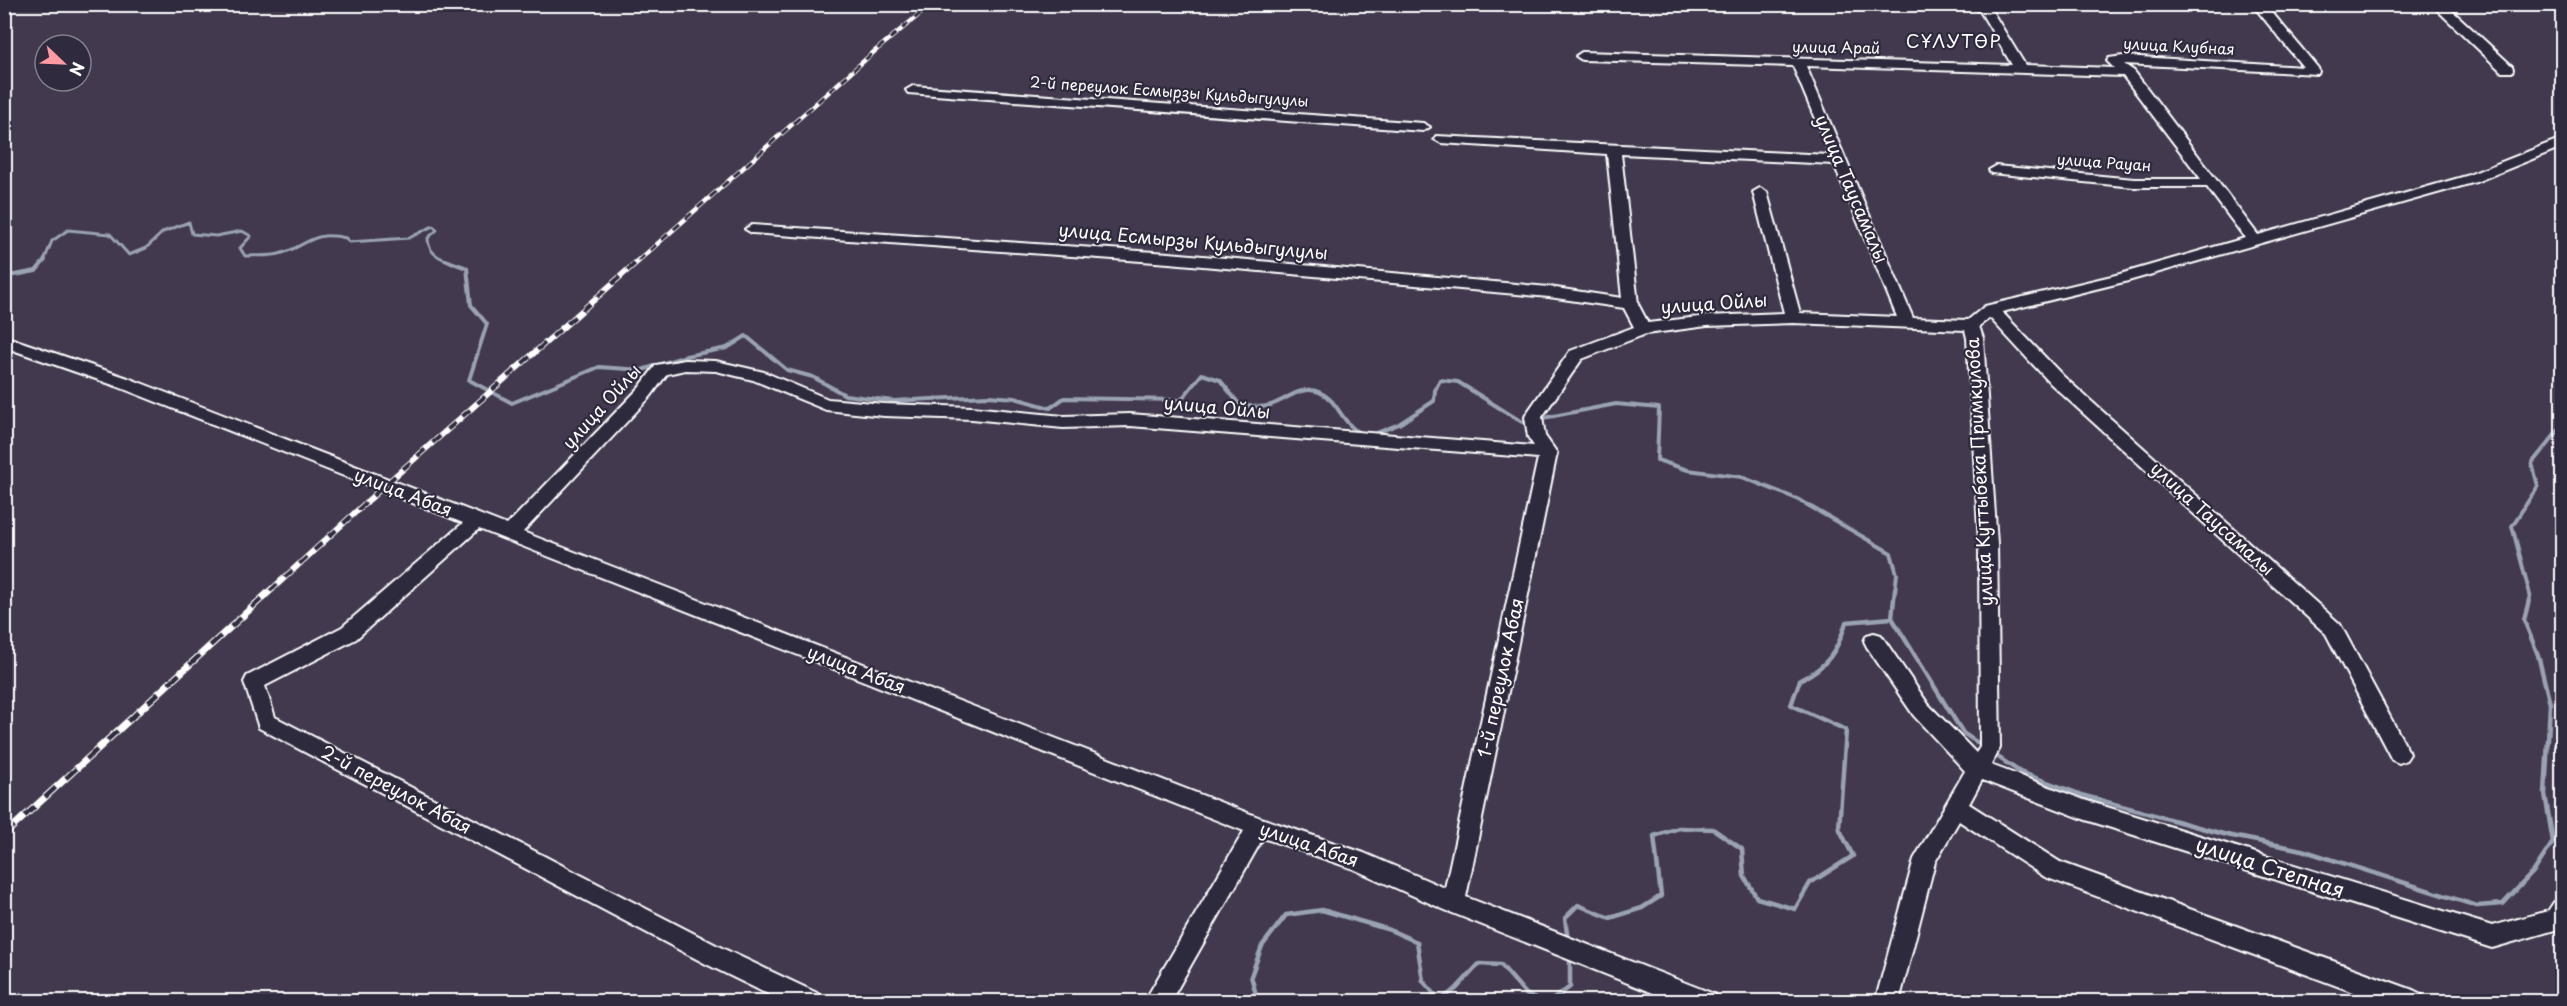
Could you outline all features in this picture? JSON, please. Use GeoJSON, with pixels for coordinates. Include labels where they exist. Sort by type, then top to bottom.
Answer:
{"type":"FeatureCollection","features":[{"type":"Feature","properties":{"kind":"street"},"geometry":{"type":"LineString","coordinates":[[1974,4],[1985,9],[2020,67]]}},
{"type":"Feature","properties":{"kind":"street","name":"улица Клубная"},"geometry":{"type":"LineString","coordinates":[[2254,240],[2124,72],[2113,61],[2313,71],[2258,4]]}},
{"type":"Feature","properties":{"kind":"street"},"geometry":{"type":"LineString","coordinates":[[2437,4],[2507,69]]}},
{"type":"Feature","properties":{"kind":"street","name":"улица Арай"},"geometry":{"type":"LineString","coordinates":[[1582,56],[1799,64],[2020,67],[2124,72]]}},
{"type":"Feature","properties":{"kind":"street","name":"улица Таусамалы"},"geometry":{"type":"LineString","coordinates":[[1799,64],[1906,323]]}},
{"type":"Feature","properties":{"kind":"street","name":"2-й переулок Есмырзы Кульдыгулулы"},"geometry":{"type":"LineString","coordinates":[[913,90],[1423,127]]}},
{"type":"Feature","properties":{"kind":"street"},"geometry":{"type":"LineString","coordinates":[[1441,139],[1614,150],[1839,159]]}},
{"type":"Feature","properties":{"kind":"street","name":"улица Куттыбека Примкулова"},"geometry":{"type":"LineString","coordinates":[[1887,1002],[1925,859],[1990,748],[1988,544],[1974,338],[1971,325],[1991,310],[2123,278],[2471,179],[2562,142]]}},
{"type":"Feature","properties":{"kind":"street"},"geometry":{"type":"LineString","coordinates":[[1614,150],[1630,304],[1643,329]]}},
{"type":"Feature","properties":{"kind":"street","name":"улица Рауан"},"geometry":{"type":"LineString","coordinates":[[1996,170],[2134,183],[2211,183]]}},
{"type":"Feature","properties":{"kind":"street"},"geometry":{"type":"LineString","coordinates":[[1760,192],[1793,318]]}},
{"type":"Feature","properties":{"kind":"street","name":"улица Есмырзы Кульдыгулулы"},"geometry":{"type":"LineString","coordinates":[[752,229],[1168,258],[1549,292],[1630,304]]}},
{"type":"Feature","properties":{"kind":"street","name":"улица Таусамалы"},"geometry":{"type":"LineString","coordinates":[[1991,310],[2057,380],[2333,629],[2399,754]]}},
{"type":"Feature","properties":{"kind":"street","name":"улица Ойлы"},"geometry":{"type":"LineString","coordinates":[[1548,453],[1537,437],[1533,417],[1576,355],[1643,329],[1707,321],[1793,318],[1906,323]]}},
{"type":"Feature","properties":{"kind":"street"},"geometry":{"type":"LineString","coordinates":[[1906,323],[1971,325]]}},
{"type":"Feature","properties":{"kind":"street","name":"улица Абая"},"geometry":{"type":"LineString","coordinates":[[4,341],[122,382],[1258,827],[1356,860],[1453,903],[1706,1002]]}},
{"type":"Feature","properties":{"kind":"street","name":"улица Ойлы"},"geometry":{"type":"LineString","coordinates":[[510,534],[645,392],[662,369],[685,365],[716,366],[758,376],[826,404],[885,410],[972,413],[1063,422],[1130,420],[1548,453]]}},
{"type":"Feature","properties":{"kind":"street","name":"1-й переулок Абая"},"geometry":{"type":"LineString","coordinates":[[1453,903],[1548,453]]}},
{"type":"Feature","properties":{"kind":"street","name":"2-й переулок Абая"},"geometry":{"type":"LineString","coordinates":[[477,521],[349,633],[254,682],[266,722],[714,956],[812,1002]]}},
{"type":"Feature","properties":{"kind":"street"},"geometry":{"type":"LineString","coordinates":[[1874,640],[1921,710],[1977,769]]}},
{"type":"Feature","properties":{"kind":"street","name":"улица Степная"},"geometry":{"type":"LineString","coordinates":[[1977,769],[2083,809],[2492,937],[2555,920],[2562,910]]}},
{"type":"Feature","properties":{"kind":"street"},"geometry":{"type":"LineString","coordinates":[[1955,807],[2053,870],[2413,1002]]}},
{"type":"Feature","properties":{"kind":"street"},"geometry":{"type":"LineString","coordinates":[[1156,1002],[1258,827]]}},
{"type":"Feature","properties":{"kind":"waterway"},"geometry":{"type":"LineString","coordinates":[[44,261],[52,241],[68,230],[110,234],[129,255],[146,248],[163,232],[189,222],[192,234],[216,236],[242,231],[251,236],[240,248],[245,256],[279,254],[317,237],[325,236],[346,238],[349,242],[409,238],[433,226],[437,230],[428,238],[431,250],[437,256],[449,261]]}},
{"type":"Feature","properties":{"kind":"waterway"},"geometry":{"type":"LineString","coordinates":[[4,274],[15,275],[36,271],[45,260]]}},
{"type":"Feature","properties":{"kind":"waterway"},"geometry":{"type":"LineString","coordinates":[[445,260],[467,268],[471,305],[487,324],[469,380],[512,403],[599,367],[642,370],[686,356],[727,348],[746,336],[787,370],[813,377],[845,395],[893,401],[988,396],[1015,398],[1050,408],[1064,398],[1181,400],[1202,374],[1220,380],[1239,404],[1249,406],[1267,406],[1305,390],[1319,392],[1331,400],[1347,423],[1358,432]]}},
{"type":"Feature","properties":{"kind":"waterway"},"geometry":{"type":"LineString","coordinates":[[1374,434],[1399,424],[1434,401],[1435,390],[1440,380],[1458,382],[1522,422],[1528,421]]}},
{"type":"Feature","properties":{"kind":"waterway"},"geometry":{"type":"LineString","coordinates":[[1538,419],[1616,404],[1659,408],[1657,460],[1688,470],[1742,477],[1797,499],[1891,553],[1897,574],[1895,591]]}},
{"type":"Feature","properties":{"kind":"waterway"},"geometry":{"type":"LineString","coordinates":[[2529,591],[2512,526],[2538,486],[2532,463],[2562,426]]}},
{"type":"Feature","properties":{"kind":"waterway"},"geometry":{"type":"LineString","coordinates":[[1892,618],[1895,589]]}},
{"type":"Feature","properties":{"kind":"waterway"},"geometry":{"type":"LineString","coordinates":[[1992,753],[2020,772],[2085,796],[2227,835],[2302,850],[2477,906],[2503,904],[2534,871],[2553,842],[2545,794],[2550,704],[2538,655],[2524,620],[2530,596],[2528,589]]}},
{"type":"Feature","properties":{"kind":"waterway"},"geometry":{"type":"LineString","coordinates":[[1568,941],[1565,918],[1578,905],[1610,918],[1642,908],[1661,896],[1654,836],[1679,828],[1713,829],[1742,849],[1744,876],[1757,898],[1795,909],[1810,883],[1853,856],[1839,828],[1846,730],[1791,705],[1800,680],[1817,670],[1830,657],[1846,622],[1892,618]]}},
{"type":"Feature","properties":{"kind":"waterway"},"geometry":{"type":"LineString","coordinates":[[1892,618],[1963,733],[1984,747]]}},
{"type":"Feature","properties":{"kind":"waterway"},"geometry":{"type":"LineString","coordinates":[[1258,1002],[1251,976],[1262,946],[1286,915],[1322,910],[1390,930],[1417,942],[1423,981],[1440,1000],[1456,989],[1479,964],[1501,965],[1526,994],[1541,1002]]}},
{"type":"Feature","properties":{"kind":"waterway"},"geometry":{"type":"LineString","coordinates":[[1549,1002],[1570,987],[1570,958]]}},
{"type":"Feature","properties":{"kind":"railway"},"geometry":{"type":"LineString","coordinates":[[638,261],[875,51],[932,4]]}},
{"type":"Feature","properties":{"kind":"railway"},"geometry":{"type":"LineString","coordinates":[[270,591],[385,485],[639,260]]}},
{"type":"Feature","properties":{"kind":"railway"},"geometry":{"type":"LineString","coordinates":[[4,835],[272,589]]}},
{"type":"Feature","properties":{"kind":"district","name":"СҰЛУТӨР"},"geometry":{"type":"Point","coordinates":[1954,42]}}]}
